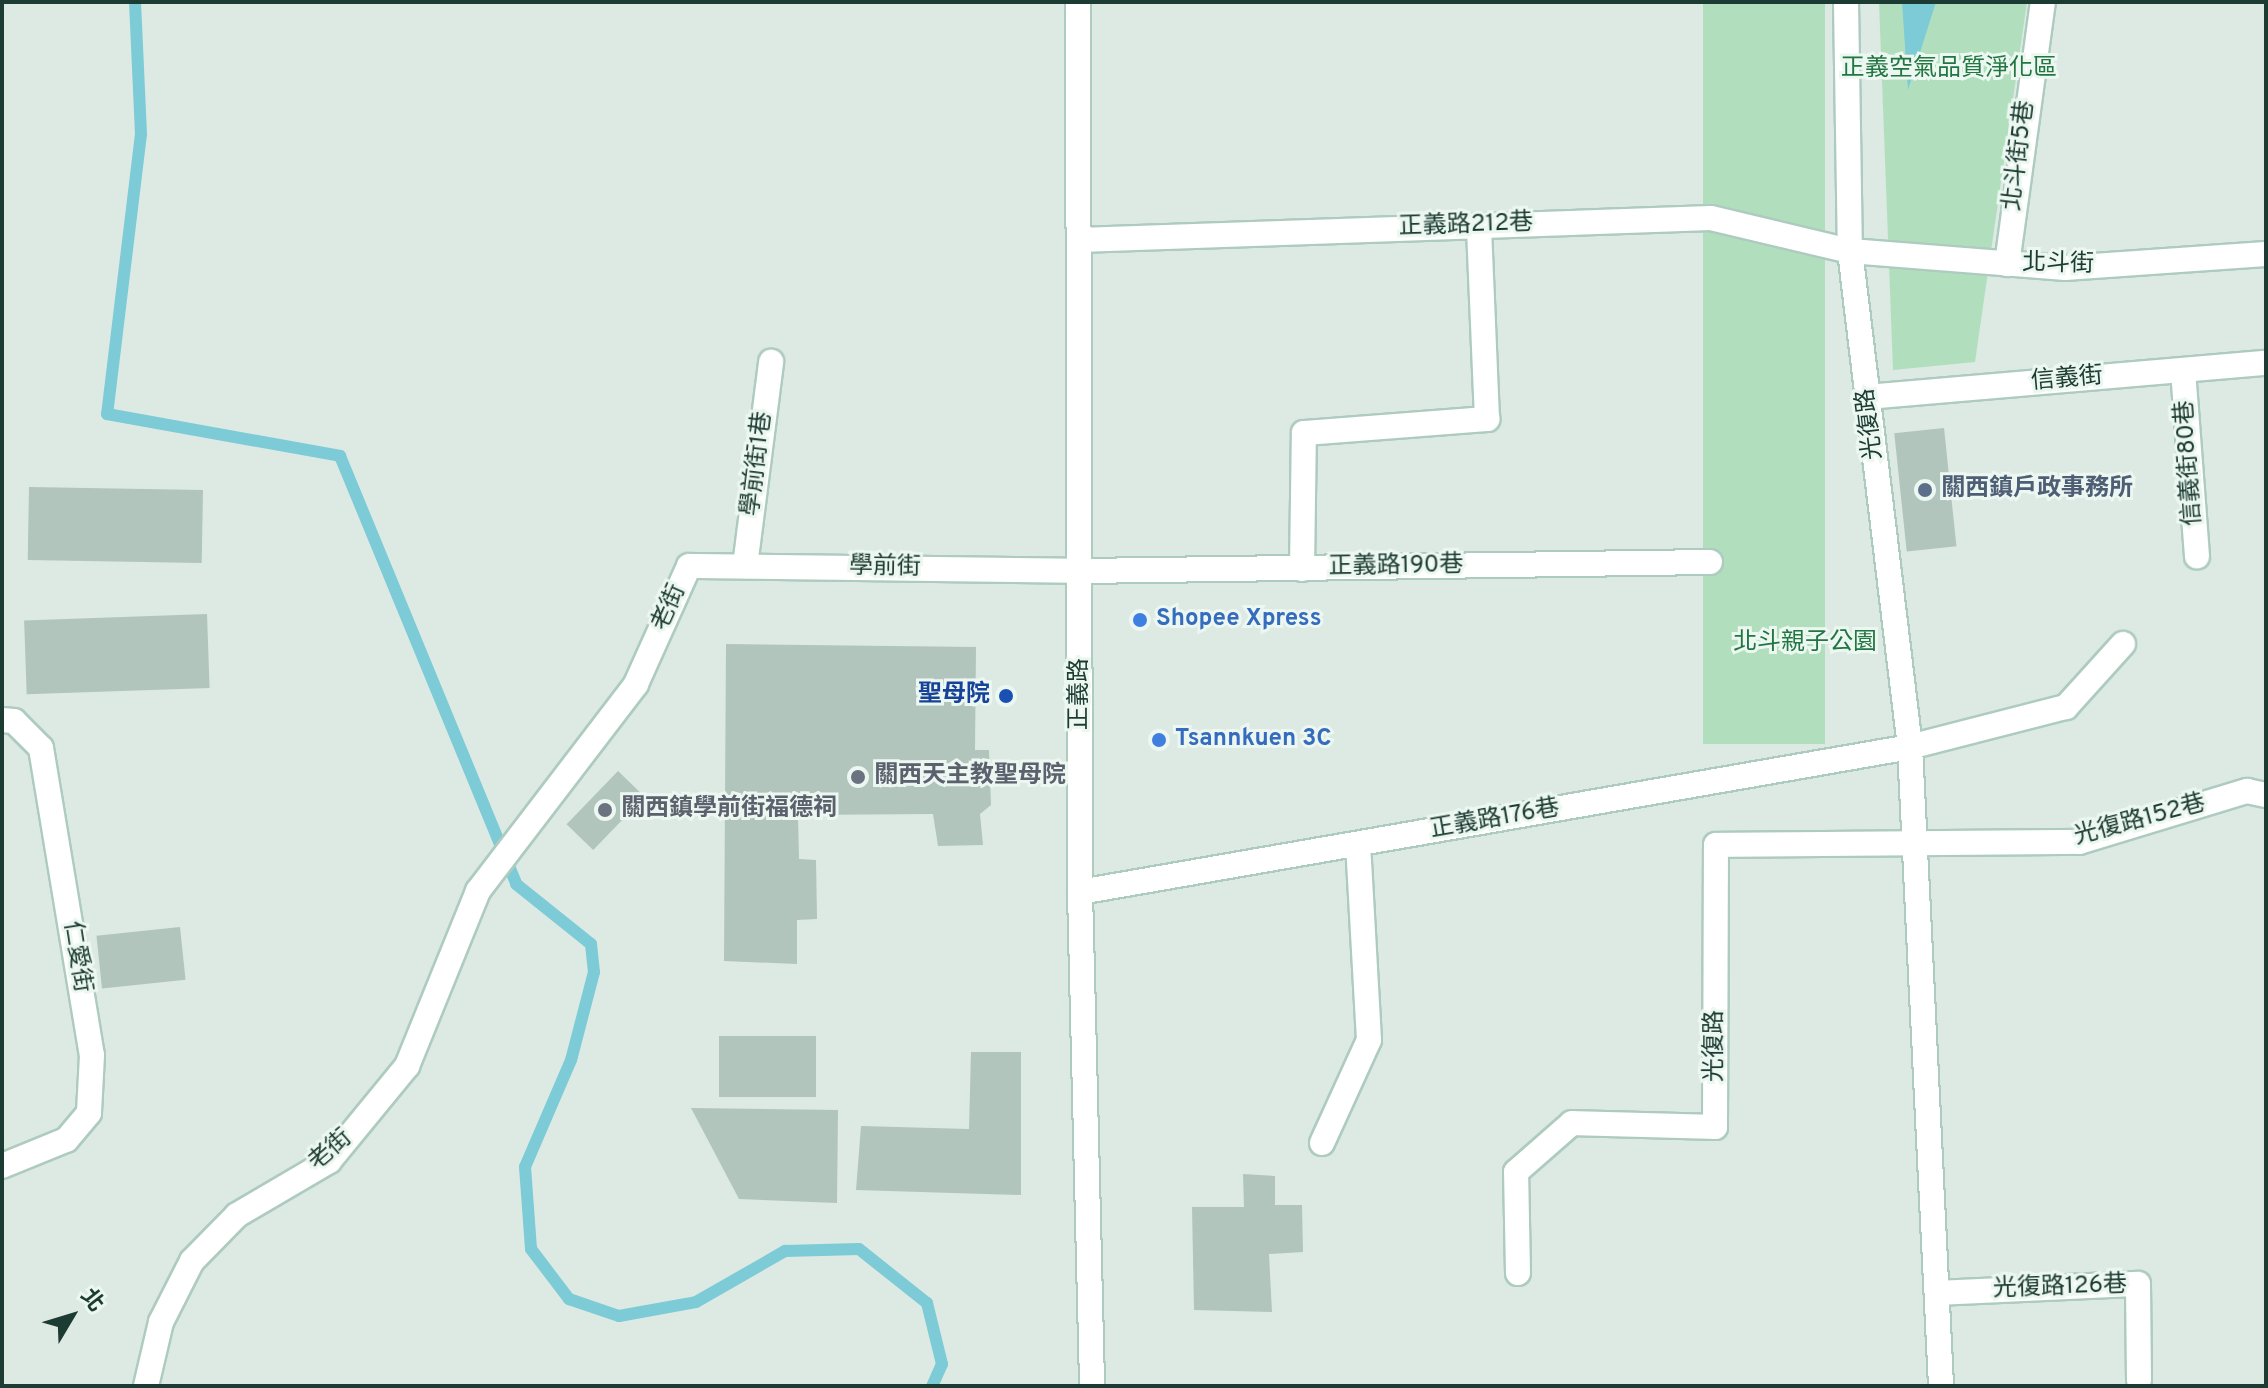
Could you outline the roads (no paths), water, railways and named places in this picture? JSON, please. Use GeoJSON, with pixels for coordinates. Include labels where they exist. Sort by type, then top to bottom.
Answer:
{"type":"FeatureCollection","features":[{"type":"Feature","properties":{"kind":"street","name":"正義路"},"geometry":{"type":"LineString","coordinates":[[1078,2],[1082,571],[1080,892],[1092,1386]]}},
{"type":"Feature","properties":{"kind":"street","name":"光復路"},"geometry":{"type":"LineString","coordinates":[[1846,2],[1850,251],[1910,747],[1941,1386]]}},
{"type":"Feature","properties":{"kind":"street","name":"北斗街5巷"},"geometry":{"type":"LineString","coordinates":[[2007,264],[2043,2]]}},
{"type":"Feature","properties":{"kind":"street","name":"正義路212巷"},"geometry":{"type":"LineString","coordinates":[[1079,240],[1711,218],[1850,251]]}},
{"type":"Feature","properties":{"kind":"street"},"geometry":{"type":"LineString","coordinates":[[1302,569],[1304,433],[1487,419],[1479,226]]}},
{"type":"Feature","properties":{"kind":"street","name":"北斗街"},"geometry":{"type":"LineString","coordinates":[[1850,251],[2065,268],[2266,254]]}},
{"type":"Feature","properties":{"kind":"street","name":"學前街1巷"},"geometry":{"type":"LineString","coordinates":[[745,566],[771,362]]}},
{"type":"Feature","properties":{"kind":"street","name":"信義街"},"geometry":{"type":"LineString","coordinates":[[1867,397],[2266,363]]}},
{"type":"Feature","properties":{"kind":"street","name":"信義街80巷"},"geometry":{"type":"LineString","coordinates":[[2183,370],[2197,556]]}},
{"type":"Feature","properties":{"kind":"street","name":"正義路190巷"},"geometry":{"type":"LineString","coordinates":[[1082,571],[1710,562]]}},
{"type":"Feature","properties":{"kind":"street","name":"學前街"},"geometry":{"type":"LineString","coordinates":[[689,566],[1082,571]]}},
{"type":"Feature","properties":{"kind":"street","name":"老街"},"geometry":{"type":"LineString","coordinates":[[146,1386],[161,1322],[192,1261],[237,1215],[329,1161],[407,1066],[485,884],[636,684],[689,566]]}},
{"type":"Feature","properties":{"kind":"street","name":"正義路176巷"},"geometry":{"type":"LineString","coordinates":[[1080,892],[1910,747],[2066,707],[2123,644]]}},
{"type":"Feature","properties":{"kind":"street","name":"仁愛街"},"geometry":{"type":"LineString","coordinates":[[2,720],[14,721],[41,748],[92,1055],[89,1113],[66,1140],[2,1166]]}},
{"type":"Feature","properties":{"kind":"street","name":"光復路152巷"},"geometry":{"type":"LineString","coordinates":[[1916,844],[2079,842],[2247,791],[2266,795]]}},
{"type":"Feature","properties":{"kind":"street"},"geometry":{"type":"LineString","coordinates":[[1322,1143],[1369,1040],[1358,844]]}},
{"type":"Feature","properties":{"kind":"street","name":"光復路"},"geometry":{"type":"LineString","coordinates":[[1518,1273],[1516,1172],[1572,1123],[1715,1127],[1716,845],[1916,844]]}},
{"type":"Feature","properties":{"kind":"street","name":"光復路126巷"},"geometry":{"type":"LineString","coordinates":[[1937,1293],[2138,1284],[2139,1380]]}},
{"type":"Feature","properties":{"kind":"water"},"geometry":{"type":"Polygon","coordinates":[[[1902,2],[1936,2],[1908,90],[1902,2]]]}},
{"type":"Feature","properties":{"kind":"waterway"},"geometry":{"type":"LineString","coordinates":[[135,2],[141,134],[107,414],[340,456],[516,884],[591,944],[594,972],[571,1060],[525,1167],[531,1249],[569,1299],[619,1316],[696,1302],[785,1251],[859,1249],[927,1303],[942,1364],[932,1386]]}},
{"type":"Feature","properties":{"kind":"place","name":"關西鎮戶政事務所"},"geometry":{"type":"Point","coordinates":[1925,490]}},
{"type":"Feature","properties":{"kind":"place","name":"Shopee Xpress"},"geometry":{"type":"Point","coordinates":[1140,620]}},
{"type":"Feature","properties":{"kind":"place","name":"聖母院"},"geometry":{"type":"Point","coordinates":[1006,696]}},
{"type":"Feature","properties":{"kind":"place","name":"Tsannkuen 3C"},"geometry":{"type":"Point","coordinates":[1159,740]}},
{"type":"Feature","properties":{"kind":"place","name":"關西天主教聖母院"},"geometry":{"type":"Point","coordinates":[858,777]}},
{"type":"Feature","properties":{"kind":"place","name":"關西鎮學前街福德祠"},"geometry":{"type":"Point","coordinates":[605,810]}},
{"type":"Feature","properties":{"kind":"park label","name":"正義空氣品質淨化區"},"geometry":{"type":"Point","coordinates":[1949,70]}},
{"type":"Feature","properties":{"kind":"park label","name":"北斗親子公園"},"geometry":{"type":"Point","coordinates":[1805,644]}}]}
